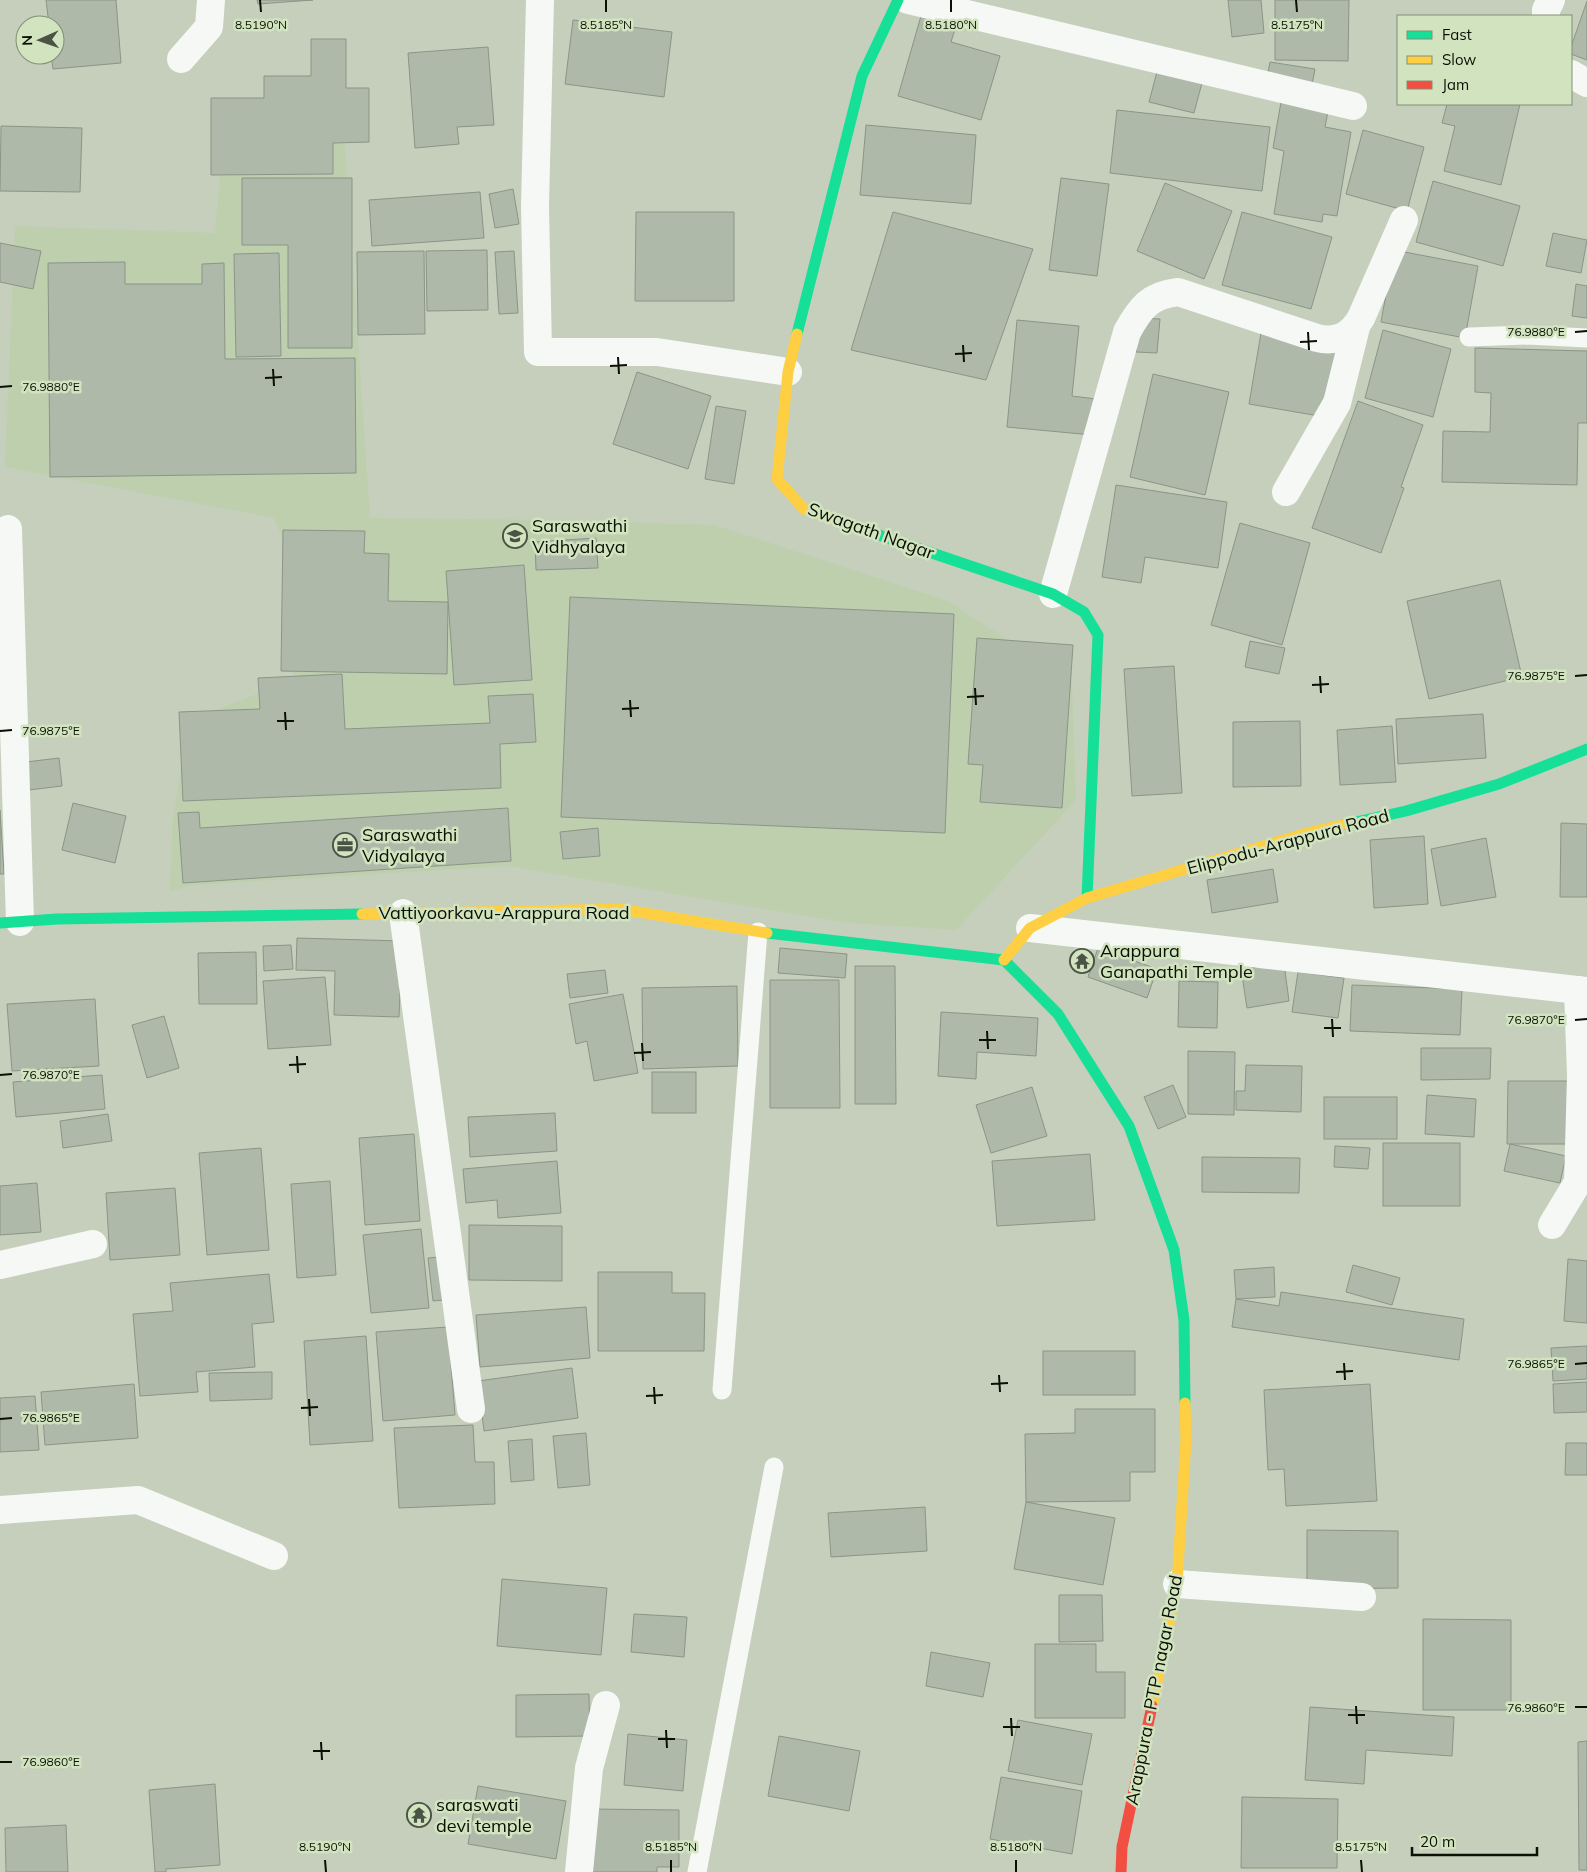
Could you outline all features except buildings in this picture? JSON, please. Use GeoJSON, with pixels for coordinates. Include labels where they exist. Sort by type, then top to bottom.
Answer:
{"type":"FeatureCollection","features":[{"type":"Feature","properties":{"kind":"street"},"geometry":{"type":"LineString","coordinates":[[181,59],[209,27],[211,0]]}},
{"type":"Feature","properties":{"kind":"street"},"geometry":{"type":"LineString","coordinates":[[540,0],[535,206],[538,352],[657,352],[788,372]]}},
{"type":"Feature","properties":{"kind":"street","name":"Swagath Nagar"},"geometry":{"type":"LineString","coordinates":[[898,0],[862,76],[788,372],[777,479],[804,510],[1053,594],[1084,612],[1098,635],[1087,898]]}},
{"type":"Feature","properties":{"kind":"street"},"geometry":{"type":"LineString","coordinates":[[908,0],[1353,106]]}},
{"type":"Feature","properties":{"kind":"street"},"geometry":{"type":"LineString","coordinates":[[1546,15],[1546,10],[1551,0]]}},
{"type":"Feature","properties":{"kind":"street"},"geometry":{"type":"LineString","coordinates":[[1572,75],[1587,83]]}},
{"type":"Feature","properties":{"kind":"street"},"geometry":{"type":"LineString","coordinates":[[1053,594],[1127,332],[1136,316],[1149,301],[1167,293],[1189,294],[1326,341],[1336,340],[1347,335],[1362,318],[1404,220]]}},
{"type":"Feature","properties":{"kind":"street"},"geometry":{"type":"LineString","coordinates":[[1286,492],[1337,404],[1356,327]]}},
{"type":"Feature","properties":{"kind":"street"},"geometry":{"type":"LineString","coordinates":[[8,529],[10,923]]}},
{"type":"Feature","properties":{"kind":"street","name":"Elippodu-Arappura Road"},"geometry":{"type":"LineString","coordinates":[[1004,960],[1030,928],[1087,898],[1311,832],[1406,811],[1499,784],[1587,749]]}},
{"type":"Feature","properties":{"kind":"street","name":"Vattiyoorkavu-Arappura Road"},"geometry":{"type":"LineString","coordinates":[[10,923],[57,919],[620,909],[758,932],[1004,960]]}},
{"type":"Feature","properties":{"kind":"street"},"geometry":{"type":"LineString","coordinates":[[403,913],[471,1409]]}},
{"type":"Feature","properties":{"kind":"street"},"geometry":{"type":"LineString","coordinates":[[1030,928],[1583,990],[1578,1182],[1552,1225]]}},
{"type":"Feature","properties":{"kind":"street","name":"Arappura - PTP nagar Road"},"geometry":{"type":"LineString","coordinates":[[1004,960],[1058,1014],[1129,1126],[1174,1250],[1184,1320],[1186,1440],[1177,1584],[1122,1847],[1121,1872]]}},
{"type":"Feature","properties":{"kind":"street"},"geometry":{"type":"LineString","coordinates":[[0,1265],[93,1244]]}},
{"type":"Feature","properties":{"kind":"street"},"geometry":{"type":"LineString","coordinates":[[0,1510],[138,1500],[274,1556]]}},
{"type":"Feature","properties":{"kind":"street"},"geometry":{"type":"LineString","coordinates":[[1177,1584],[1362,1597]]}},
{"type":"Feature","properties":{"kind":"street"},"geometry":{"type":"LineString","coordinates":[[578,1872],[589,1768],[606,1706]]}},
{"type":"Feature","properties":{"kind":"lane"},"geometry":{"type":"LineString","coordinates":[[1469,337],[1528,335],[1587,338]]}},
{"type":"Feature","properties":{"kind":"lane"},"geometry":{"type":"LineString","coordinates":[[722,1390],[758,932]]}},
{"type":"Feature","properties":{"kind":"lane"},"geometry":{"type":"LineString","coordinates":[[697,1872],[774,1467]]}},
{"type":"Feature","properties":{"kind":"shaded area","name":"Saraswathi Vidhyalaya"},"geometry":{"type":"Polygon","coordinates":[[[344,133],[370,518],[546,520],[714,525],[948,601],[1072,682],[1076,800],[956,930],[849,923],[508,866],[194,885],[170,891],[172,824],[189,720],[294,680],[286,547],[274,518],[5,467],[15,226],[215,233],[223,142],[344,133]]]}},
{"type":"Feature","properties":{"kind":"traffic: fast"},"geometry":{"type":"LineString","coordinates":[[797,334],[862,76],[898,0]]}},
{"type":"Feature","properties":{"kind":"traffic: fast"},"geometry":{"type":"LineString","coordinates":[[870,532],[1053,594],[1084,612],[1098,635],[1087,898]]}},
{"type":"Feature","properties":{"kind":"traffic: fast"},"geometry":{"type":"LineString","coordinates":[[1342,825],[1406,811],[1499,784],[1587,749]]}},
{"type":"Feature","properties":{"kind":"traffic: fast"},"geometry":{"type":"LineString","coordinates":[[0,923],[57,919],[362,914]]}},
{"type":"Feature","properties":{"kind":"traffic: fast"},"geometry":{"type":"LineString","coordinates":[[767,933],[1004,960]]}},
{"type":"Feature","properties":{"kind":"traffic: fast"},"geometry":{"type":"LineString","coordinates":[[1004,960],[1058,1014],[1129,1126],[1174,1250],[1184,1320],[1185,1403]]}},
{"type":"Feature","properties":{"kind":"traffic: slow"},"geometry":{"type":"LineString","coordinates":[[797,334],[788,372],[777,479],[804,509],[870,532]]}},
{"type":"Feature","properties":{"kind":"traffic: slow"},"geometry":{"type":"LineString","coordinates":[[1004,960],[1030,928],[1087,898],[1311,832],[1342,825]]}},
{"type":"Feature","properties":{"kind":"traffic: slow"},"geometry":{"type":"LineString","coordinates":[[362,914],[620,909],[767,933]]}},
{"type":"Feature","properties":{"kind":"traffic: slow"},"geometry":{"type":"LineString","coordinates":[[1152,1706],[1177,1584],[1186,1440],[1185,1403]]}},
{"type":"Feature","properties":{"kind":"traffic: jam"},"geometry":{"type":"LineString","coordinates":[[1121,1872],[1122,1847],[1152,1706]]}},
{"type":"Feature","properties":{"kind":"place","name":"Saraswathi Vidhyalaya"},"geometry":{"type":"Point","coordinates":[515,536]}},
{"type":"Feature","properties":{"kind":"place","name":"Saraswathi Vidyalaya"},"geometry":{"type":"Point","coordinates":[345,845]}},
{"type":"Feature","properties":{"kind":"place","name":"Arappura Ganapathi Temple"},"geometry":{"type":"Point","coordinates":[1082,961]}},
{"type":"Feature","properties":{"kind":"place","name":"saraswati devi temple"},"geometry":{"type":"Point","coordinates":[419,1815]}}]}
